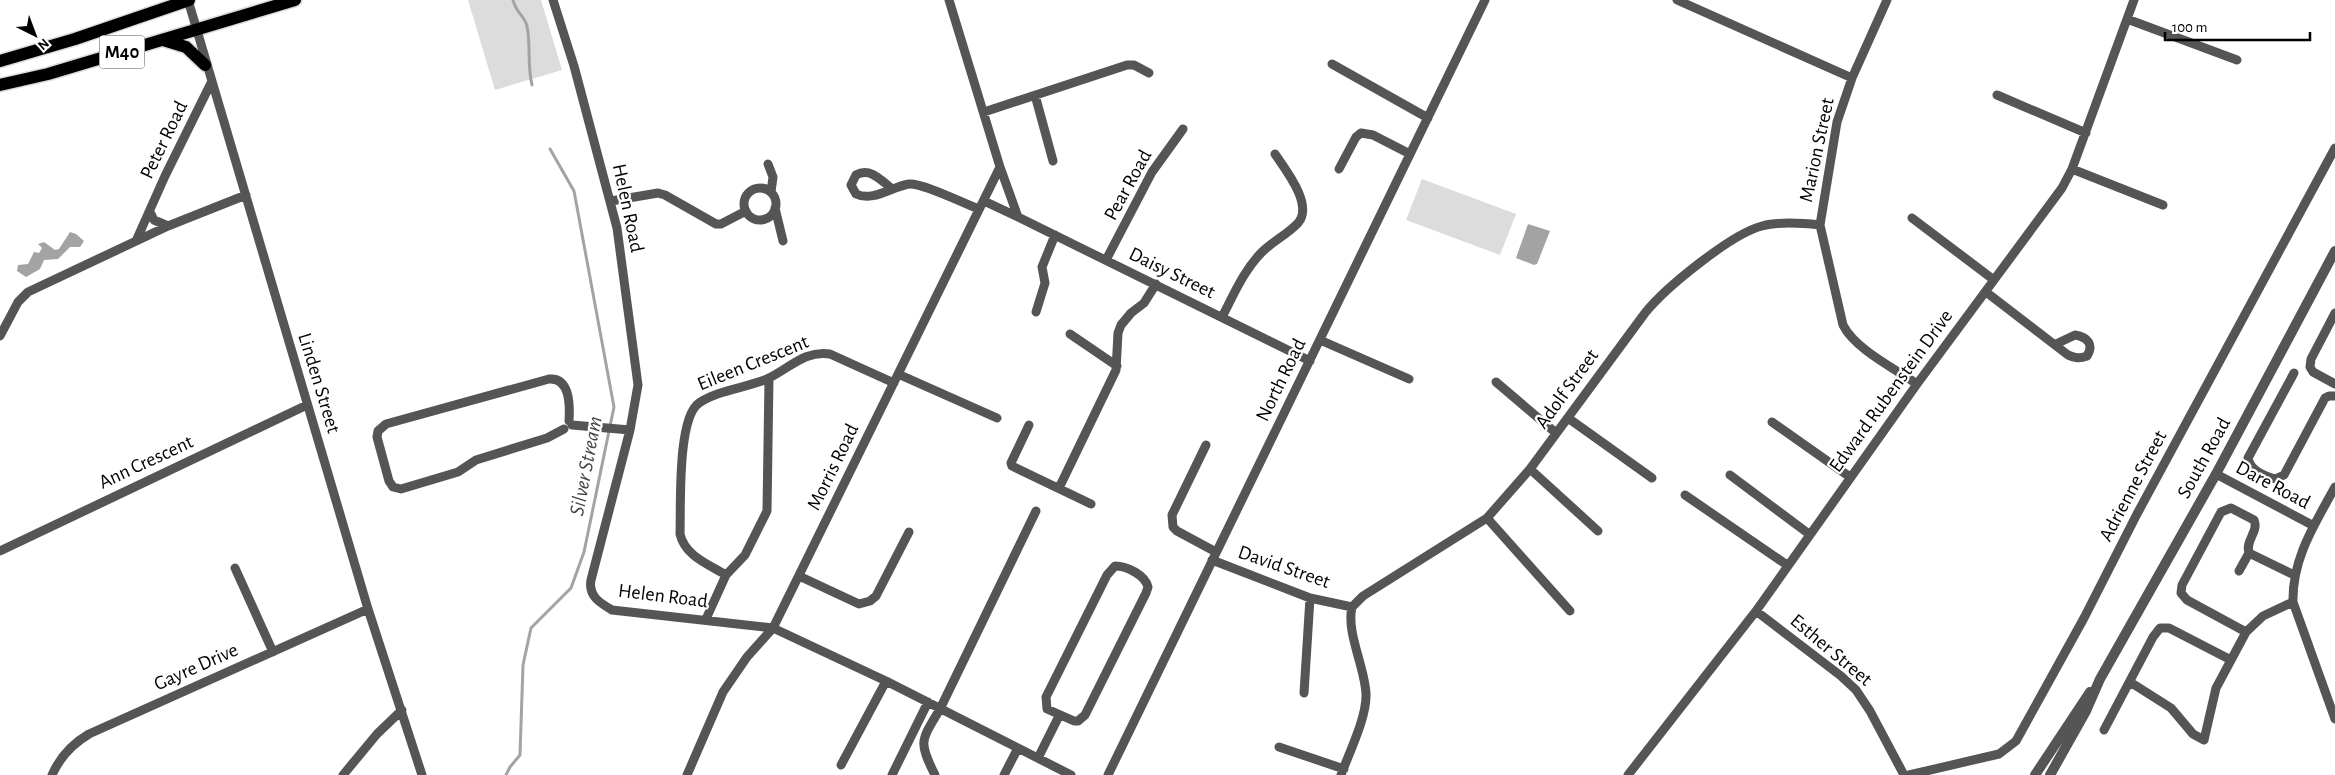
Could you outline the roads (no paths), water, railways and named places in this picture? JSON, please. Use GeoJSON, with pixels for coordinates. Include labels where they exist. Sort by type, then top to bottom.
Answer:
{"type":"FeatureCollection","features":[{"type":"Feature","properties":{"kind":"main road"},"geometry":{"type":"LineString","coordinates":[[75,39],[161,0]]}},
{"type":"Feature","properties":{"kind":"main road","name":"M40"},"geometry":{"type":"LineString","coordinates":[[0,61],[75,39],[188,0]]}},
{"type":"Feature","properties":{"kind":"main road","name":"M40"},"geometry":{"type":"LineString","coordinates":[[0,85],[48,74],[294,0]]}},
{"type":"Feature","properties":{"kind":"main road"},"geometry":{"type":"LineString","coordinates":[[161,40],[186,47],[205,65]]}},
{"type":"Feature","properties":{"kind":"main road"},"geometry":{"type":"LineString","coordinates":[[0,90],[48,74]]}},
{"type":"Feature","properties":{"kind":"street","name":"Linden Street"},"geometry":{"type":"LineString","coordinates":[[188,0],[205,65],[246,195],[368,609],[422,775]]}},
{"type":"Feature","properties":{"kind":"street","name":"Helen Road"},"geometry":{"type":"LineString","coordinates":[[553,0],[574,66],[617,228],[638,385],[630,430],[591,580],[591,590],[598,602],[612,610],[773,628],[886,681],[1071,775]]}},
{"type":"Feature","properties":{"kind":"street"},"geometry":{"type":"LineString","coordinates":[[949,0],[1000,167],[1018,217]]}},
{"type":"Feature","properties":{"kind":"street","name":"North Road"},"geometry":{"type":"LineString","coordinates":[[1108,775],[1485,0]]}},
{"type":"Feature","properties":{"kind":"street"},"geometry":{"type":"LineString","coordinates":[[1677,0],[1852,78]]}},
{"type":"Feature","properties":{"kind":"street","name":"Marion Street"},"geometry":{"type":"LineString","coordinates":[[1820,225],[1837,122],[1852,78],[1887,0]]}},
{"type":"Feature","properties":{"kind":"street","name":"Edward Rubenstein Drive"},"geometry":{"type":"LineString","coordinates":[[1628,775],[1756,611],[1916,384],[2062,188],[2072,169],[2086,133],[2134,0]]}},
{"type":"Feature","properties":{"kind":"street"},"geometry":{"type":"LineString","coordinates":[[2127,19],[2237,60]]}},
{"type":"Feature","properties":{"kind":"street"},"geometry":{"type":"LineString","coordinates":[[1332,64],[1428,118]]}},
{"type":"Feature","properties":{"kind":"street"},"geometry":{"type":"LineString","coordinates":[[984,112],[1127,65],[1134,65],[1149,73]]}},
{"type":"Feature","properties":{"kind":"street","name":"Peter Road"},"geometry":{"type":"LineString","coordinates":[[136,241],[211,83]]}},
{"type":"Feature","properties":{"kind":"street"},"geometry":{"type":"LineString","coordinates":[[1035,95],[1053,161]]}},
{"type":"Feature","properties":{"kind":"street"},"geometry":{"type":"LineString","coordinates":[[1997,95],[2086,133]]}},
{"type":"Feature","properties":{"kind":"street","name":"Pear Road"},"geometry":{"type":"LineString","coordinates":[[1106,260],[1152,172],[1183,129]]}},
{"type":"Feature","properties":{"kind":"street"},"geometry":{"type":"LineString","coordinates":[[1339,169],[1356,138],[1361,133],[1366,132],[1374,135],[1410,154]]}},
{"type":"Feature","properties":{"kind":"street","name":"Adrienne Street"},"geometry":{"type":"LineString","coordinates":[[1909,775],[1999,754],[2016,741],[2084,618],[2137,514],[2335,148]]}},
{"type":"Feature","properties":{"kind":"street"},"geometry":{"type":"LineString","coordinates":[[1222,317],[1245,272],[1263,251],[1298,224],[1302,215],[1301,202],[1296,186],[1275,154]]}},
{"type":"Feature","properties":{"kind":"street"},"geometry":{"type":"LineString","coordinates":[[768,164],[773,176],[771,192],[776,202],[775,208],[783,241]]}},
{"type":"Feature","properties":{"kind":"street","name":"Morris Road"},"geometry":{"type":"LineString","coordinates":[[687,775],[724,692],[747,658],[773,628],[1000,167]]}},
{"type":"Feature","properties":{"kind":"street"},"geometry":{"type":"LineString","coordinates":[[2072,169],[2164,205]]}},
{"type":"Feature","properties":{"kind":"street"},"geometry":{"type":"LineString","coordinates":[[892,189],[910,184],[918,185],[979,209]]}},
{"type":"Feature","properties":{"kind":"street"},"geometry":{"type":"LineString","coordinates":[[771,192],[763,188],[750,191],[745,199],[746,211],[754,218],[761,220],[767,218],[775,208]]}},
{"type":"Feature","properties":{"kind":"street"},"geometry":{"type":"LineString","coordinates":[[611,201],[658,194],[665,195],[716,224],[721,224],[746,211]]}},
{"type":"Feature","properties":{"kind":"street"},"geometry":{"type":"LineString","coordinates":[[0,336],[18,302],[28,292],[168,226],[246,195]]}},
{"type":"Feature","properties":{"kind":"street","name":"Daisy Street"},"geometry":{"type":"LineString","coordinates":[[984,201],[1310,361]]}},
{"type":"Feature","properties":{"kind":"street"},"geometry":{"type":"LineString","coordinates":[[150,212],[154,220],[168,226]]}},
{"type":"Feature","properties":{"kind":"street"},"geometry":{"type":"LineString","coordinates":[[1912,218],[1994,280]]}},
{"type":"Feature","properties":{"kind":"street","name":"Adolf Street"},"geometry":{"type":"LineString","coordinates":[[1352,606],[1363,596],[1487,518],[1530,469],[1645,313],[1674,283],[1752,229],[1764,225],[1796,223],[1820,225]]}},
{"type":"Feature","properties":{"kind":"street"},"geometry":{"type":"LineString","coordinates":[[1820,225],[1843,325],[1847,334],[1916,384]]}},
{"type":"Feature","properties":{"kind":"street"},"geometry":{"type":"LineString","coordinates":[[1036,312],[1045,283],[1042,267],[1055,236]]}},
{"type":"Feature","properties":{"kind":"street","name":"South Road"},"geometry":{"type":"LineString","coordinates":[[2050,775],[2086,711],[2100,679],[2216,474],[2335,251]]}},
{"type":"Feature","properties":{"kind":"street"},"geometry":{"type":"LineString","coordinates":[[1059,488],[1117,366],[1118,333],[1121,325],[1131,313],[1144,303],[1156,284]]}},
{"type":"Feature","properties":{"kind":"street"},"geometry":{"type":"LineString","coordinates":[[1986,292],[2056,344]]}},
{"type":"Feature","properties":{"kind":"street"},"geometry":{"type":"LineString","coordinates":[[2335,313],[2311,359],[2310,367],[2313,372],[2335,384]]}},
{"type":"Feature","properties":{"kind":"street"},"geometry":{"type":"LineString","coordinates":[[1070,334],[1117,366]]}},
{"type":"Feature","properties":{"kind":"street"},"geometry":{"type":"LineString","coordinates":[[1320,340],[1409,379]]}},
{"type":"Feature","properties":{"kind":"street","name":"Eileen Crescent"},"geometry":{"type":"LineString","coordinates":[[726,575],[691,554],[682,541],[682,455],[690,412],[700,402],[769,378],[801,358],[823,353],[830,354],[894,383]]}},
{"type":"Feature","properties":{"kind":"street"},"geometry":{"type":"LineString","coordinates":[[2294,373],[2248,458],[2252,467],[2261,473],[2275,479],[2284,475],[2325,398],[2335,396]]}},
{"type":"Feature","properties":{"kind":"street"},"geometry":{"type":"LineString","coordinates":[[898,374],[997,418]]}},
{"type":"Feature","properties":{"kind":"street"},"geometry":{"type":"LineString","coordinates":[[568,425],[570,410],[564,383],[553,378],[386,424],[378,431],[376,437],[389,481],[393,487],[401,490],[458,472],[476,460],[546,438],[568,425],[602,426],[630,430]]}},
{"type":"Feature","properties":{"kind":"street"},"geometry":{"type":"LineString","coordinates":[[706,619],[726,575],[745,555],[767,511],[769,378]]}},
{"type":"Feature","properties":{"kind":"street"},"geometry":{"type":"LineString","coordinates":[[1496,382],[1556,433]]}},
{"type":"Feature","properties":{"kind":"street","name":"Ann Crescent"},"geometry":{"type":"LineString","coordinates":[[0,551],[307,406]]}},
{"type":"Feature","properties":{"kind":"street"},"geometry":{"type":"LineString","coordinates":[[1568,418],[1652,478]]}},
{"type":"Feature","properties":{"kind":"street"},"geometry":{"type":"LineString","coordinates":[[1772,422],[1850,477]]}},
{"type":"Feature","properties":{"kind":"street"},"geometry":{"type":"LineString","coordinates":[[1029,425],[1010,463],[1016,469],[1091,504]]}},
{"type":"Feature","properties":{"kind":"street","name":"David Street"},"geometry":{"type":"LineString","coordinates":[[1206,445],[1172,515],[1173,527],[1177,532],[1214,556],[1310,598],[1352,606],[1351,621],[1366,694],[1362,716],[1343,772]]}},
{"type":"Feature","properties":{"kind":"street"},"geometry":{"type":"LineString","coordinates":[[1530,469],[1598,531]]}},
{"type":"Feature","properties":{"kind":"street"},"geometry":{"type":"LineString","coordinates":[[1730,474],[1809,534]]}},
{"type":"Feature","properties":{"kind":"street","name":"Dare Road"},"geometry":{"type":"LineString","coordinates":[[2216,474],[2314,526]]}},
{"type":"Feature","properties":{"kind":"street"},"geometry":{"type":"LineString","coordinates":[[2335,487],[2302,548],[2294,575],[2293,602],[2335,719]]}},
{"type":"Feature","properties":{"kind":"street"},"geometry":{"type":"LineString","coordinates":[[1685,495],[1787,565]]}},
{"type":"Feature","properties":{"kind":"street"},"geometry":{"type":"LineString","coordinates":[[2239,571],[2249,552],[2248,543],[2256,527],[2254,520],[2231,508],[2226,510],[2217,519],[2181,589],[2182,595],[2186,600],[2246,632]]}},
{"type":"Feature","properties":{"kind":"street"},"geometry":{"type":"LineString","coordinates":[[935,775],[924,753],[922,742],[940,709],[1036,511]]}},
{"type":"Feature","properties":{"kind":"street"},"geometry":{"type":"LineString","coordinates":[[1487,518],[1570,611]]}},
{"type":"Feature","properties":{"kind":"street"},"geometry":{"type":"LineString","coordinates":[[799,576],[859,604],[866,603],[876,596],[909,532]]}},
{"type":"Feature","properties":{"kind":"street"},"geometry":{"type":"LineString","coordinates":[[2249,552],[2294,575]]}},
{"type":"Feature","properties":{"kind":"street"},"geometry":{"type":"LineString","coordinates":[[1115,566],[1121,566],[1143,577],[1148,587],[1146,593],[1085,715],[1078,721],[1059,716],[1047,709],[1046,697],[1107,575],[1115,566]]}},
{"type":"Feature","properties":{"kind":"street"},"geometry":{"type":"LineString","coordinates":[[235,568],[272,652]]}},
{"type":"Feature","properties":{"kind":"street"},"geometry":{"type":"LineString","coordinates":[[1304,693],[1310,598]]}},
{"type":"Feature","properties":{"kind":"street"},"geometry":{"type":"LineString","coordinates":[[2130,682],[2171,708],[2193,734],[2204,740],[2216,688],[2246,632],[2263,616],[2293,602]]}},
{"type":"Feature","properties":{"kind":"street","name":"Gayre Drive"},"geometry":{"type":"LineString","coordinates":[[52,775],[60,760],[69,749],[89,734],[368,609]]}},
{"type":"Feature","properties":{"kind":"street","name":"Esther Street"},"geometry":{"type":"LineString","coordinates":[[1756,611],[1841,676],[1856,690],[1870,711],[1904,775]]}},
{"type":"Feature","properties":{"kind":"street"},"geometry":{"type":"LineString","coordinates":[[2104,730],[2153,637],[2163,627],[2169,628],[2231,660]]}},
{"type":"Feature","properties":{"kind":"street","name":"South Road"},"geometry":{"type":"LineString","coordinates":[[2036,775],[2079,705],[2100,679]]}},
{"type":"Feature","properties":{"kind":"street"},"geometry":{"type":"LineString","coordinates":[[841,766],[886,681]]}},
{"type":"Feature","properties":{"kind":"street"},"geometry":{"type":"LineString","coordinates":[[892,775],[928,702]]}},
{"type":"Feature","properties":{"kind":"street"},"geometry":{"type":"LineString","coordinates":[[344,775],[377,734],[402,710]]}},
{"type":"Feature","properties":{"kind":"street"},"geometry":{"type":"LineString","coordinates":[[1038,758],[1059,716]]}},
{"type":"Feature","properties":{"kind":"street"},"geometry":{"type":"LineString","coordinates":[[1279,747],[1343,772]]}},
{"type":"Feature","properties":{"kind":"street"},"geometry":{"type":"LineString","coordinates":[[1004,775],[1018,748]]}},
{"type":"Feature","properties":{"kind":"waterway","name":"Silver Stream"},"geometry":{"type":"LineString","coordinates":[[513,0],[527,26],[532,85]]}},
{"type":"Feature","properties":{"kind":"waterway","name":"Silver Stream"},"geometry":{"type":"LineString","coordinates":[[506,775],[520,755],[523,665],[531,628],[571,588],[584,552],[614,407],[574,191],[550,149]]}}]}
